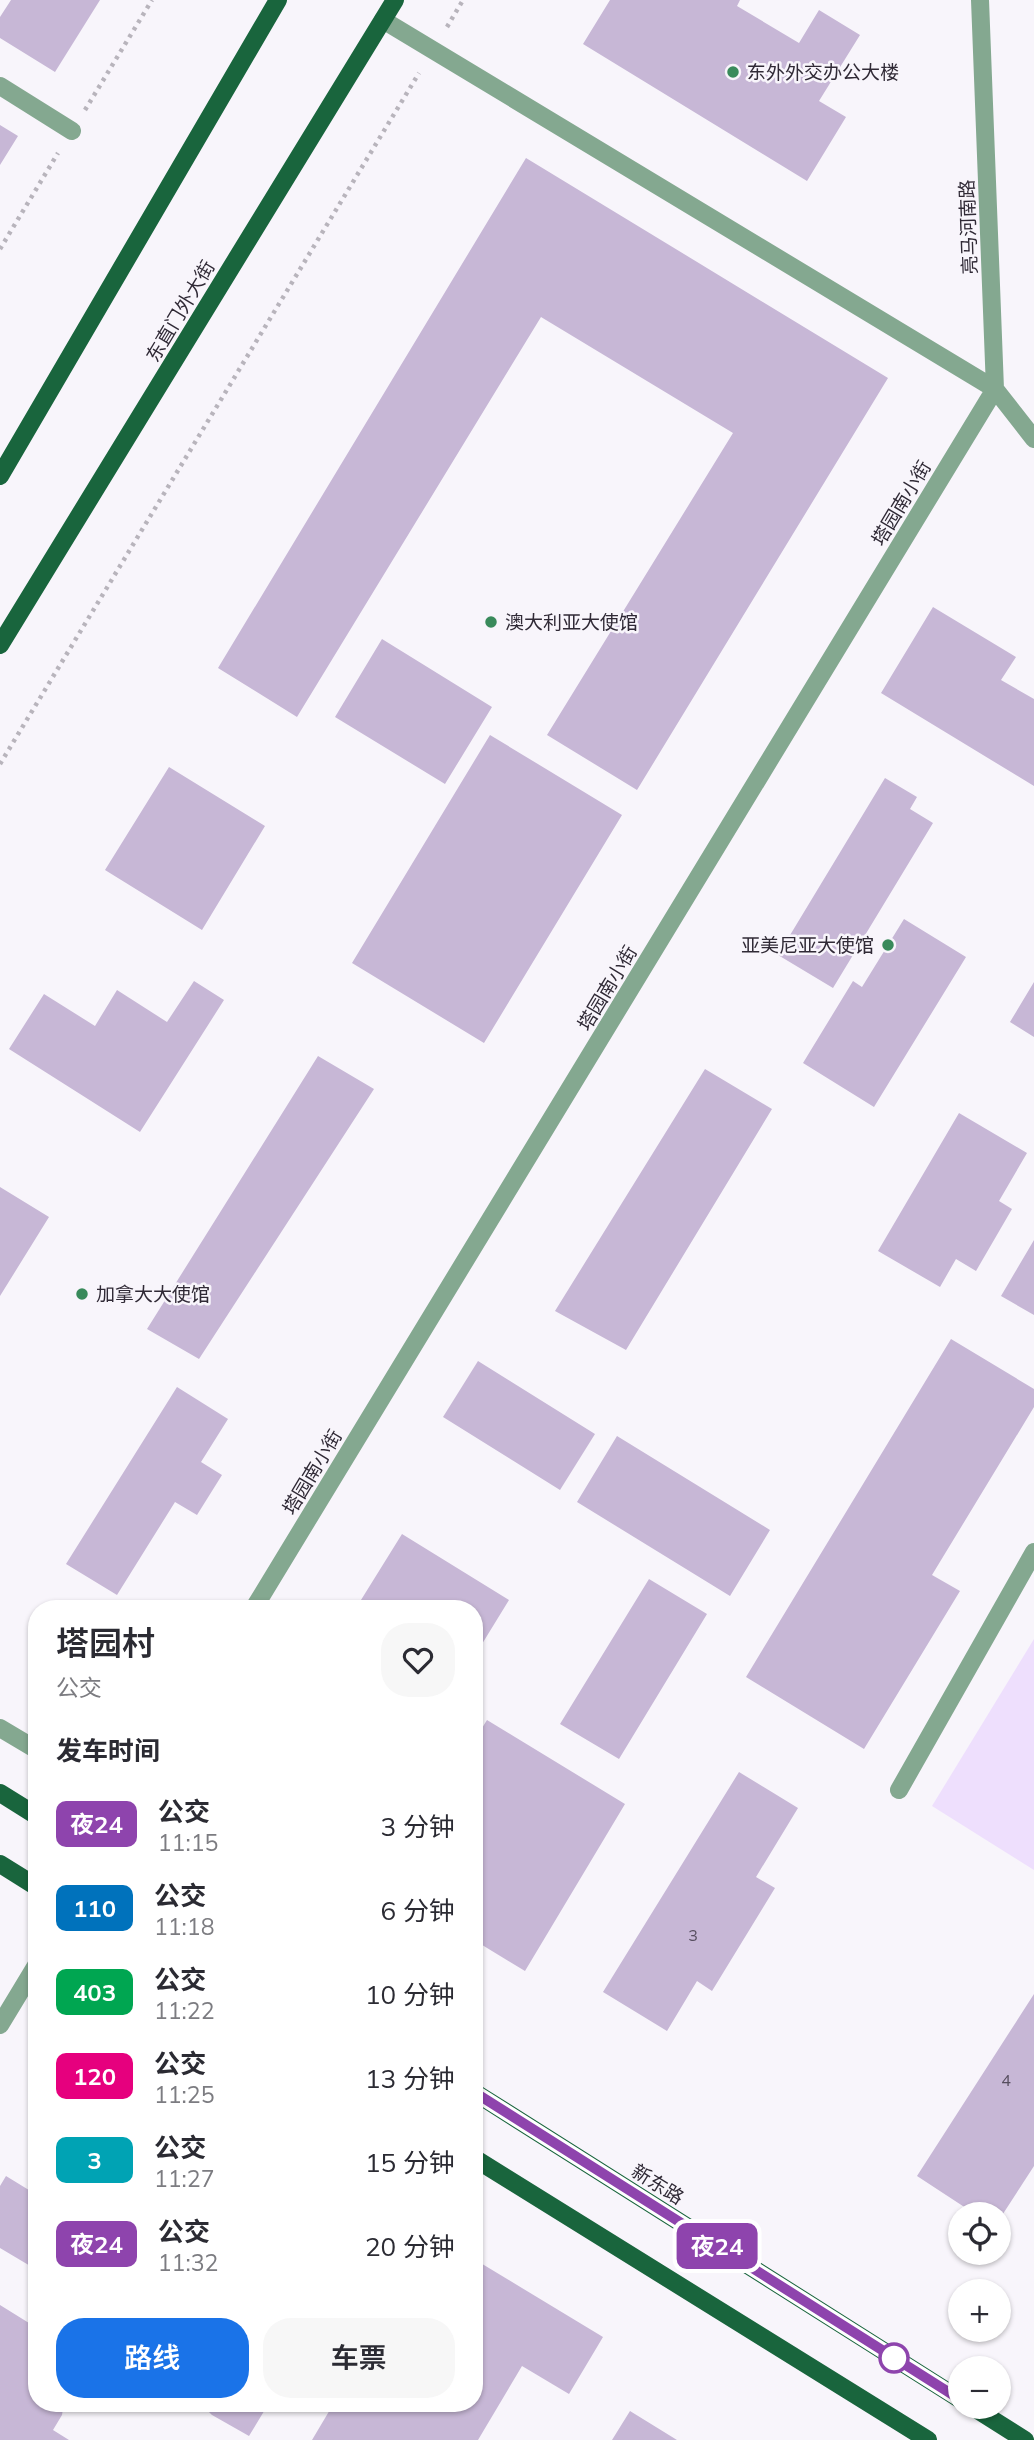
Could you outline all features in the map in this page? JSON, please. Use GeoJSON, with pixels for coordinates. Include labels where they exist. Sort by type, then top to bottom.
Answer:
{"type":"FeatureCollection","features":[{"type":"Feature","properties":{"kind":"main road"},"geometry":{"type":"LineString","coordinates":[[0,475],[278,0]]}},
{"type":"Feature","properties":{"kind":"main road","name":"东直门外大街"},"geometry":{"type":"LineString","coordinates":[[0,645],[395,0]]}},
{"type":"Feature","properties":{"kind":"main road"},"geometry":{"type":"LineString","coordinates":[[0,1793],[28,1810]]}},
{"type":"Feature","properties":{"kind":"main road"},"geometry":{"type":"LineString","coordinates":[[0,1864],[28,1881]]}},
{"type":"Feature","properties":{"kind":"main road","name":"新东路"},"geometry":{"type":"LineString","coordinates":[[483,2098],[948,2392]]}},
{"type":"Feature","properties":{"kind":"main road"},"geometry":{"type":"LineString","coordinates":[[483,2164],[928,2440]]}},
{"type":"Feature","properties":{"kind":"main road"},"geometry":{"type":"LineString","coordinates":[[992,2419],[1025,2440]]}},
{"type":"Feature","properties":{"kind":"street","name":"亮马河南路"},"geometry":{"type":"LineString","coordinates":[[980,0],[995,389]]}},
{"type":"Feature","properties":{"kind":"street"},"geometry":{"type":"LineString","coordinates":[[383,20],[995,389],[1034,439]]}},
{"type":"Feature","properties":{"kind":"street"},"geometry":{"type":"LineString","coordinates":[[0,86],[72,131]]}},
{"type":"Feature","properties":{"kind":"street","name":"塔园南小街"},"geometry":{"type":"LineString","coordinates":[[259,1600],[995,389]]}},
{"type":"Feature","properties":{"kind":"street"},"geometry":{"type":"LineString","coordinates":[[899,1790],[1034,1552]]}},
{"type":"Feature","properties":{"kind":"street"},"geometry":{"type":"LineString","coordinates":[[0,1728],[28,1745]]}},
{"type":"Feature","properties":{"kind":"street"},"geometry":{"type":"LineString","coordinates":[[0,2025],[28,1979]]}},
{"type":"Feature","properties":{"kind":"path"},"geometry":{"type":"LineString","coordinates":[[0,764],[463,0]]}},
{"type":"Feature","properties":{"kind":"shaded area"},"geometry":{"type":"Polygon","coordinates":[[[1034,1639],[1034,1870],[932,1806],[1034,1639]]]}},
{"type":"Feature","properties":{"kind":"building"},"geometry":{"type":"Polygon","coordinates":[[[11,0],[100,0],[55,72],[0,38],[0,17],[11,0]]]}},
{"type":"Feature","properties":{"kind":"building","name":"东外外交办公大楼"},"geometry":{"type":"Polygon","coordinates":[[[610,0],[740,0],[737,6],[799,43],[819,10],[860,35],[819,101],[846,117],[807,181],[583,44],[610,0]]]}},
{"type":"Feature","properties":{"kind":"building"},"geometry":{"type":"Polygon","coordinates":[[[0,125],[18,136],[0,165],[0,125]]]}},
{"type":"Feature","properties":{"kind":"building"},"geometry":{"type":"Polygon","coordinates":[[[526,158],[888,378],[637,790],[547,735],[733,433],[541,317],[297,717],[218,668],[526,158]]]}},
{"type":"Feature","properties":{"kind":"building"},"geometry":{"type":"Polygon","coordinates":[[[933,607],[1016,657],[1001,680],[1034,699],[1034,786],[881,693],[933,607]]]}},
{"type":"Feature","properties":{"kind":"building"},"geometry":{"type":"Polygon","coordinates":[[[382,639],[492,707],[445,784],[335,717],[382,639]]]}},
{"type":"Feature","properties":{"kind":"building"},"geometry":{"type":"Polygon","coordinates":[[[490,735],[622,815],[484,1043],[352,963],[490,735]]]}},
{"type":"Feature","properties":{"kind":"building"},"geometry":{"type":"Polygon","coordinates":[[[169,767],[265,826],[202,930],[105,870],[169,767]]]}},
{"type":"Feature","properties":{"kind":"building"},"geometry":{"type":"Polygon","coordinates":[[[885,778],[917,797],[910,809],[933,823],[833,988],[778,955],[885,778]]]}},
{"type":"Feature","properties":{"kind":"building"},"geometry":{"type":"Polygon","coordinates":[[[904,919],[966,957],[874,1107],[803,1063],[853,981],[862,987],[904,919]]]}},
{"type":"Feature","properties":{"kind":"building"},"geometry":{"type":"Polygon","coordinates":[[[194,981],[224,1000],[140,1132],[9,1049],[44,994],[95,1026],[117,990],[167,1022],[194,981]]]}},
{"type":"Feature","properties":{"kind":"building"},"geometry":{"type":"Polygon","coordinates":[[[1034,982],[1034,1037],[1010,1022],[1034,982]]]}},
{"type":"Feature","properties":{"kind":"building"},"geometry":{"type":"Polygon","coordinates":[[[318,1056],[374,1089],[199,1359],[147,1329],[318,1056]]]}},
{"type":"Feature","properties":{"kind":"building"},"geometry":{"type":"Polygon","coordinates":[[[705,1069],[772,1109],[626,1350],[555,1311],[705,1069]]]}},
{"type":"Feature","properties":{"kind":"building"},"geometry":{"type":"Polygon","coordinates":[[[959,1113],[1027,1153],[999,1201],[1012,1209],[976,1271],[956,1259],[940,1287],[878,1251],[959,1113]]]}},
{"type":"Feature","properties":{"kind":"building"},"geometry":{"type":"Polygon","coordinates":[[[0,1187],[49,1217],[0,1296],[0,1187]]]}},
{"type":"Feature","properties":{"kind":"building"},"geometry":{"type":"Polygon","coordinates":[[[1034,1240],[1034,1315],[1001,1296],[1034,1240]]]}},
{"type":"Feature","properties":{"kind":"building"},"geometry":{"type":"Polygon","coordinates":[[[951,1339],[1034,1389],[1034,1407],[932,1575],[960,1591],[864,1749],[746,1677],[951,1339]]]}},
{"type":"Feature","properties":{"kind":"building"},"geometry":{"type":"Polygon","coordinates":[[[478,1361],[595,1434],[560,1490],[443,1417],[478,1361]]]}},
{"type":"Feature","properties":{"kind":"building"},"geometry":{"type":"Polygon","coordinates":[[[177,1387],[228,1419],[201,1462],[222,1475],[197,1515],[175,1502],[117,1595],[66,1564],[177,1387]]]}},
{"type":"Feature","properties":{"kind":"building"},"geometry":{"type":"Polygon","coordinates":[[[617,1436],[770,1530],[730,1596],[577,1502],[617,1436]]]}},
{"type":"Feature","properties":{"kind":"building"},"geometry":{"type":"Polygon","coordinates":[[[402,1534],[509,1600],[483,1642],[483,1600],[361,1600],[402,1534]]]}},
{"type":"Feature","properties":{"kind":"building"},"geometry":{"type":"Polygon","coordinates":[[[649,1579],[707,1614],[619,1759],[560,1724],[649,1579]]]}},
{"type":"Feature","properties":{"kind":"building"},"geometry":{"type":"Polygon","coordinates":[[[487,1720],[625,1804],[525,1971],[483,1945],[483,1726],[487,1720]]]}},
{"type":"Feature","properties":{"kind":"building"},"geometry":{"type":"Polygon","coordinates":[[[739,1772],[798,1808],[756,1877],[775,1888],[712,1991],[697,1981],[667,2031],[603,1992],[739,1772]]]}},
{"type":"Feature","properties":{"kind":"building"},"geometry":{"type":"Polygon","coordinates":[[[1034,1994],[1034,2166],[1011,2202],[957,2202],[917,2176],[1034,1994]]]}},
{"type":"Feature","properties":{"kind":"building"},"geometry":{"type":"Polygon","coordinates":[[[6,2176],[28,2189],[28,2265],[0,2248],[0,2186],[6,2176]]]}},
{"type":"Feature","properties":{"kind":"building"},"geometry":{"type":"Polygon","coordinates":[[[483,2264],[603,2337],[569,2394],[522,2366],[478,2440],[312,2440],[329,2412],[483,2412],[483,2264]]]}},
{"type":"Feature","properties":{"kind":"building"},"geometry":{"type":"Polygon","coordinates":[[[0,2305],[28,2322],[28,2412],[62,2412],[53,2430],[69,2440],[0,2440],[0,2305]]]}},
{"type":"Feature","properties":{"kind":"building"},"geometry":{"type":"Polygon","coordinates":[[[630,2411],[677,2440],[612,2440],[630,2411]]]}},
{"type":"Feature","properties":{"kind":"building"},"geometry":{"type":"Polygon","coordinates":[[[209,2412],[264,2412],[249,2436],[209,2412]]]}},
{"type":"Feature","properties":{"kind":"bus line","name":"夜24"},"geometry":{"type":"LineString","coordinates":[[483,2098],[948,2392]]}},
{"type":"Feature","properties":{"kind":"place","name":"东外外交办公大楼"},"geometry":{"type":"Point","coordinates":[733,72]}},
{"type":"Feature","properties":{"kind":"place","name":"澳大利亚大使馆"},"geometry":{"type":"Point","coordinates":[491,622]}},
{"type":"Feature","properties":{"kind":"place","name":"亚美尼亚大使馆"},"geometry":{"type":"Point","coordinates":[888,945]}},
{"type":"Feature","properties":{"kind":"place","name":"加拿大大使馆"},"geometry":{"type":"Point","coordinates":[82,1294]}}]}
